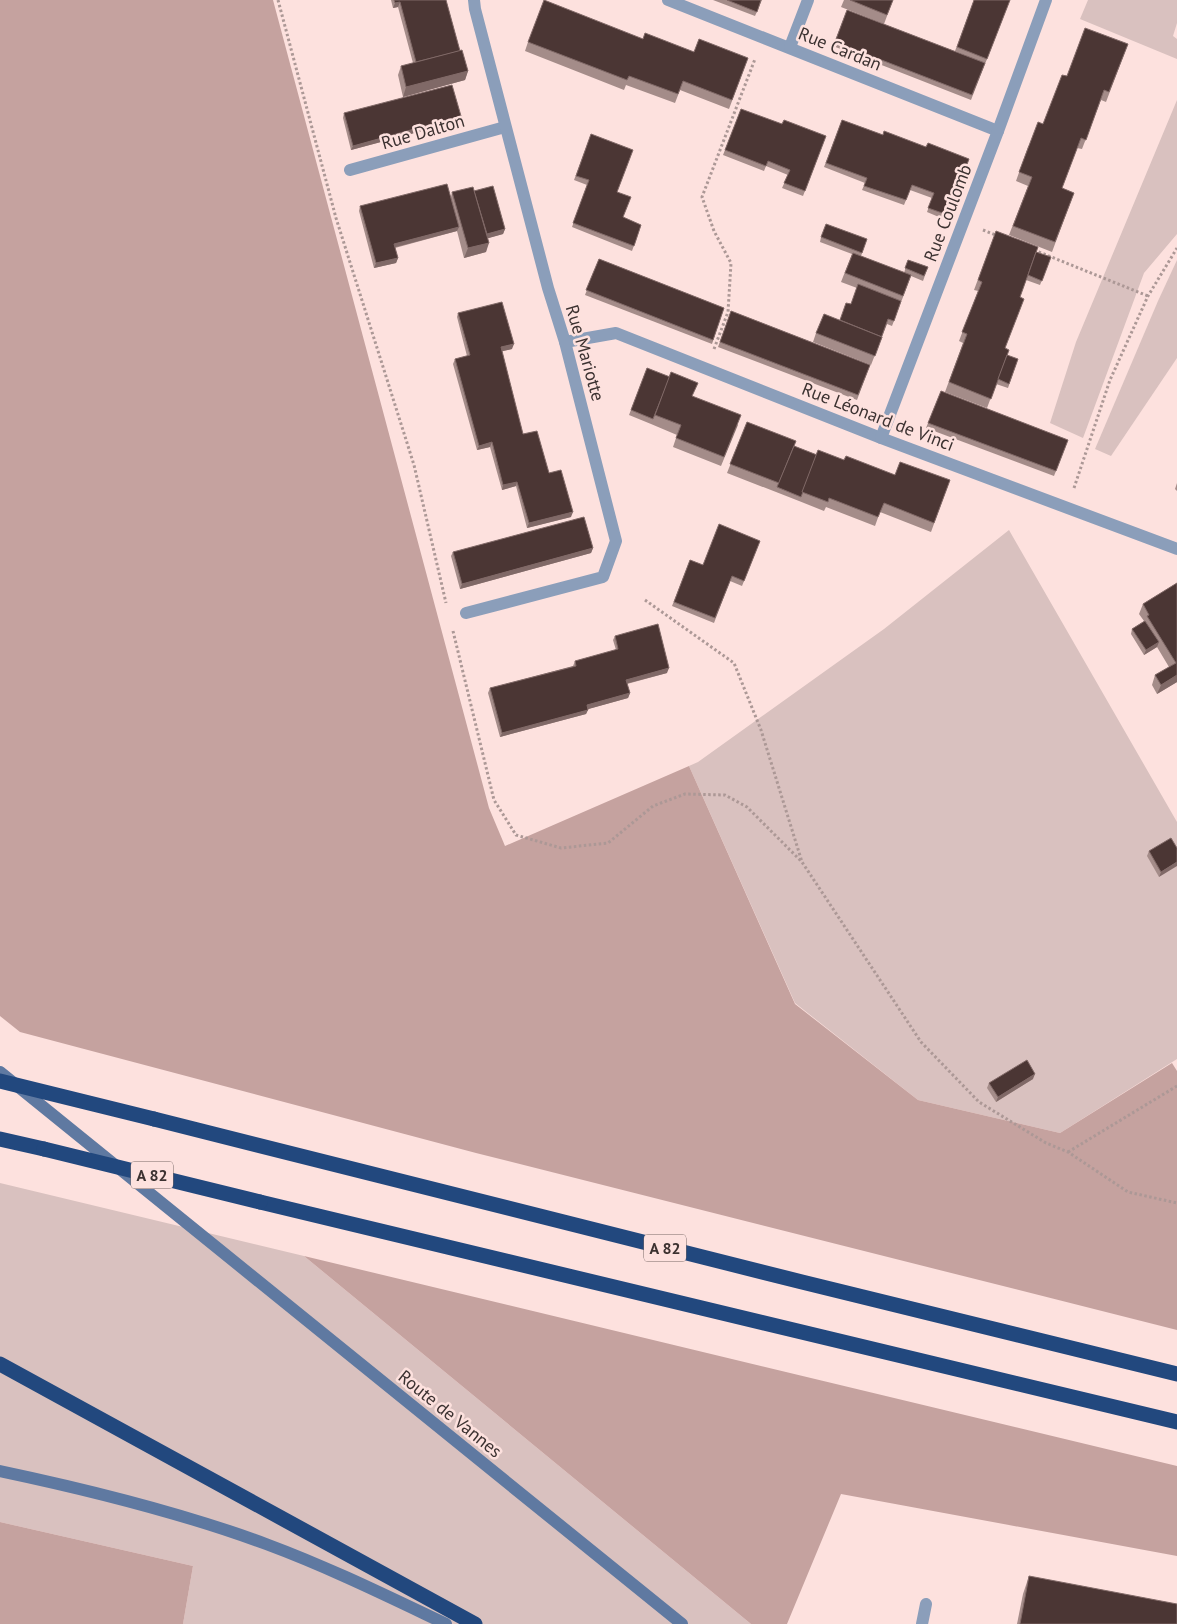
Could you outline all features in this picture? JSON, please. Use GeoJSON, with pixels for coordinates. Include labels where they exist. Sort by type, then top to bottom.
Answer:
{"type":"FeatureCollection","features":[{"type":"Feature","properties":{"kind":"highway","name":"A 82"},"geometry":{"type":"LineString","coordinates":[[0,1081],[1177,1374]]}},
{"type":"Feature","properties":{"kind":"highway","name":"A 82"},"geometry":{"type":"LineString","coordinates":[[0,1139],[1177,1422]]}},
{"type":"Feature","properties":{"kind":"highway"},"geometry":{"type":"LineString","coordinates":[[0,1364],[475,1624]]}},
{"type":"Feature","properties":{"kind":"main road","name":"Route de Vannes"},"geometry":{"type":"LineString","coordinates":[[0,1072],[682,1624]]}},
{"type":"Feature","properties":{"kind":"main road"},"geometry":{"type":"LineString","coordinates":[[0,1471],[132,1502],[266,1544],[358,1582],[446,1624]]}},
{"type":"Feature","properties":{"kind":"street","name":"Rue Mariotte"},"geometry":{"type":"LineString","coordinates":[[466,613],[603,577],[616,541],[565,342],[548,288],[505,127],[474,0]]}},
{"type":"Feature","properties":{"kind":"street","name":"Rue Cardan"},"geometry":{"type":"LineString","coordinates":[[668,0],[998,131]]}},
{"type":"Feature","properties":{"kind":"street"},"geometry":{"type":"LineString","coordinates":[[790,47],[808,0]]}},
{"type":"Feature","properties":{"kind":"street","name":"Rue Coulomb"},"geometry":{"type":"LineString","coordinates":[[881,438],[1046,0]]}},
{"type":"Feature","properties":{"kind":"street","name":"Rue Dalton"},"geometry":{"type":"LineString","coordinates":[[350,170],[505,127]]}},
{"type":"Feature","properties":{"kind":"street","name":"Rue Léonard de Vinci"},"geometry":{"type":"LineString","coordinates":[[565,342],[616,333],[881,438],[1177,549]]}},
{"type":"Feature","properties":{"kind":"street"},"geometry":{"type":"LineString","coordinates":[[922,1624],[926,1604]]}},
{"type":"Feature","properties":{"kind":"path"},"geometry":{"type":"LineString","coordinates":[[278,0],[336,218],[414,465],[447,607]]}},
{"type":"Feature","properties":{"kind":"path"},"geometry":{"type":"LineString","coordinates":[[706,369],[728,312],[731,263],[714,231],[702,196],[764,37]]}},
{"type":"Feature","properties":{"kind":"path"},"geometry":{"type":"LineString","coordinates":[[963,223],[1000,237]]}},
{"type":"Feature","properties":{"kind":"path"},"geometry":{"type":"LineString","coordinates":[[1027,247],[1148,296]]}},
{"type":"Feature","properties":{"kind":"path"},"geometry":{"type":"LineString","coordinates":[[1068,507],[1110,380],[1148,296],[1177,248]]}},
{"type":"Feature","properties":{"kind":"path"},"geometry":{"type":"LineString","coordinates":[[645,600],[734,663],[761,730],[802,862]]}},
{"type":"Feature","properties":{"kind":"path"},"geometry":{"type":"LineString","coordinates":[[451,625],[494,800],[516,835],[561,848],[608,844],[653,806],[685,794],[725,795],[747,807],[802,862],[921,1042],[979,1102],[1046,1143],[1068,1152],[1128,1192],[1177,1203]]}},
{"type":"Feature","properties":{"kind":"path"},"geometry":{"type":"LineString","coordinates":[[1068,1152],[1177,1086]]}},
{"type":"Feature","properties":{"kind":"shaded area"},"geometry":{"type":"Polygon","coordinates":[[[0,0],[273,0],[489,808],[505,846],[689,766],[795,1004],[918,1100],[1060,1133],[1172,1063],[1177,1071],[1177,1330],[476,1153],[20,1032],[0,1016],[0,0]]]}},
{"type":"Feature","properties":{"kind":"shaded area"},"geometry":{"type":"Polygon","coordinates":[[[1088,0],[1177,0],[1177,23],[1173,36],[1177,39],[1177,59],[1080,19],[1088,0]]]}},
{"type":"Feature","properties":{"kind":"shaded area"},"geometry":{"type":"Polygon","coordinates":[[[1177,100],[1177,234],[1144,273],[1083,438],[1050,423],[1076,342],[1177,100]]]}},
{"type":"Feature","properties":{"kind":"shaded area"},"geometry":{"type":"Polygon","coordinates":[[[1177,260],[1177,358],[1111,456],[1095,449],[1177,260]]]}},
{"type":"Feature","properties":{"kind":"shaded area"},"geometry":{"type":"Polygon","coordinates":[[[1009,530],[1177,822],[1177,1059],[1060,1133],[918,1100],[795,1003],[689,766],[698,762],[884,629],[1009,530]]]}},
{"type":"Feature","properties":{"kind":"shaded area"},"geometry":{"type":"Polygon","coordinates":[[[0,1183],[304,1256],[751,1624],[183,1624],[193,1566],[0,1522],[0,1183]]]}},
{"type":"Feature","properties":{"kind":"shaded area"},"geometry":{"type":"Polygon","coordinates":[[[304,1256],[1177,1466],[1177,1556],[841,1494],[787,1624],[751,1624],[304,1256]]]}},
{"type":"Feature","properties":{"kind":"shaded area"},"geometry":{"type":"Polygon","coordinates":[[[0,1522],[193,1566],[183,1624],[0,1624],[0,1522]]]}},
{"type":"Feature","properties":{"kind":"building"},"geometry":{"type":"Polygon","coordinates":[[[394,0],[446,0],[460,51],[416,62],[400,2],[395,3],[394,0]]]}},
{"type":"Feature","properties":{"kind":"building"},"geometry":{"type":"Polygon","coordinates":[[[544,0],[643,39],[645,33],[694,52],[699,39],[748,58],[732,100],[683,81],[678,94],[629,76],[627,80],[528,42],[544,0]]]}},
{"type":"Feature","properties":{"kind":"building"},"geometry":{"type":"Polygon","coordinates":[[[727,0],[761,0],[757,12],[727,0]]]}},
{"type":"Feature","properties":{"kind":"building"},"geometry":{"type":"Polygon","coordinates":[[[850,0],[893,0],[887,15],[850,0]]]}},
{"type":"Feature","properties":{"kind":"building"},"geometry":{"type":"Polygon","coordinates":[[[974,0],[1010,0],[987,59],[957,47],[974,0]]]}},
{"type":"Feature","properties":{"kind":"building"},"geometry":{"type":"Polygon","coordinates":[[[847,10],[985,63],[972,95],[835,42],[847,10]]]}},
{"type":"Feature","properties":{"kind":"building"},"geometry":{"type":"Polygon","coordinates":[[[1085,28],[1128,44],[1109,92],[1104,90],[1086,140],[1081,138],[1062,188],[1074,193],[1055,242],[1013,226],[1032,177],[1019,172],[1038,122],[1043,124],[1062,75],[1067,76],[1085,28]]]}},
{"type":"Feature","properties":{"kind":"building"},"geometry":{"type":"Polygon","coordinates":[[[462,50],[468,71],[406,87],[401,66],[462,50]]]}},
{"type":"Feature","properties":{"kind":"building"},"geometry":{"type":"Polygon","coordinates":[[[452,85],[461,116],[353,146],[344,113],[452,85]]]}},
{"type":"Feature","properties":{"kind":"building"},"geometry":{"type":"Polygon","coordinates":[[[741,109],[782,124],[784,120],[826,136],[805,191],[784,183],[790,170],[768,161],[766,166],[725,150],[741,109]]]}},
{"type":"Feature","properties":{"kind":"building"},"geometry":{"type":"Polygon","coordinates":[[[842,120],[883,135],[884,131],[926,147],[928,143],[969,159],[948,215],[928,208],[934,193],[912,185],[906,200],[864,186],[867,178],[826,163],[842,120]]]}},
{"type":"Feature","properties":{"kind":"building"},"geometry":{"type":"Polygon","coordinates":[[[591,134],[633,150],[617,192],[631,197],[623,217],[641,225],[634,246],[573,223],[589,180],[576,176],[591,134]]]}},
{"type":"Feature","properties":{"kind":"building"},"geometry":{"type":"Polygon","coordinates":[[[447,184],[459,227],[394,244],[398,258],[376,263],[360,206],[447,184]]]}},
{"type":"Feature","properties":{"kind":"building"},"geometry":{"type":"Polygon","coordinates":[[[493,186],[505,229],[487,234],[474,191],[493,186]]]}},
{"type":"Feature","properties":{"kind":"building"},"geometry":{"type":"Polygon","coordinates":[[[473,187],[489,243],[468,248],[452,192],[473,187]]]}},
{"type":"Feature","properties":{"kind":"building"},"geometry":{"type":"Polygon","coordinates":[[[826,224],[867,239],[862,253],[821,237],[826,224]]]}},
{"type":"Feature","properties":{"kind":"building"},"geometry":{"type":"Polygon","coordinates":[[[996,231],[1038,247],[1020,297],[1024,299],[1005,348],[1009,350],[991,399],[949,382],[967,334],[962,332],[982,282],[978,280],[996,231]]]}},
{"type":"Feature","properties":{"kind":"building"},"geometry":{"type":"Polygon","coordinates":[[[1036,252],[1051,257],[1042,281],[1028,275],[1036,252]]]}},
{"type":"Feature","properties":{"kind":"building"},"geometry":{"type":"Polygon","coordinates":[[[853,253],[911,275],[903,296],[845,273],[853,253]]]}},
{"type":"Feature","properties":{"kind":"building"},"geometry":{"type":"Polygon","coordinates":[[[599,259],[724,308],[713,340],[586,290],[599,259]]]}},
{"type":"Feature","properties":{"kind":"building"},"geometry":{"type":"Polygon","coordinates":[[[908,260],[928,267],[924,276],[905,268],[908,260]]]}},
{"type":"Feature","properties":{"kind":"building"},"geometry":{"type":"Polygon","coordinates":[[[858,284],[901,301],[894,321],[888,319],[882,337],[840,320],[846,303],[851,304],[858,284]]]}},
{"type":"Feature","properties":{"kind":"building"},"geometry":{"type":"Polygon","coordinates":[[[502,302],[514,344],[501,347],[523,434],[537,431],[549,473],[561,470],[573,512],[529,523],[517,482],[503,485],[492,442],[479,446],[455,359],[470,355],[458,313],[502,302]]]}},
{"type":"Feature","properties":{"kind":"building"},"geometry":{"type":"Polygon","coordinates":[[[731,311],[870,365],[858,395],[720,342],[731,311]]]}},
{"type":"Feature","properties":{"kind":"building"},"geometry":{"type":"Polygon","coordinates":[[[824,314],[882,337],[875,356],[816,333],[824,314]]]}},
{"type":"Feature","properties":{"kind":"building"},"geometry":{"type":"Polygon","coordinates":[[[1007,355],[1018,359],[1009,384],[998,379],[1007,355]]]}},
{"type":"Feature","properties":{"kind":"building"},"geometry":{"type":"Polygon","coordinates":[[[647,368],[670,377],[653,419],[631,410],[647,368]]]}},
{"type":"Feature","properties":{"kind":"building"},"geometry":{"type":"Polygon","coordinates":[[[671,372],[698,383],[692,396],[741,415],[724,457],[676,438],[681,425],[655,415],[671,372]]]}},
{"type":"Feature","properties":{"kind":"building"},"geometry":{"type":"Polygon","coordinates":[[[941,391],[1068,440],[1056,471],[928,423],[941,391]]]}},
{"type":"Feature","properties":{"kind":"building"},"geometry":{"type":"Polygon","coordinates":[[[747,422],[796,441],[779,483],[730,464],[747,422]]]}},
{"type":"Feature","properties":{"kind":"building"},"geometry":{"type":"Polygon","coordinates":[[[794,446],[817,455],[801,497],[777,487],[794,446]]]}},
{"type":"Feature","properties":{"kind":"building"},"geometry":{"type":"Polygon","coordinates":[[[818,450],[844,460],[846,456],[895,475],[900,462],[950,480],[934,523],[884,503],[878,517],[829,498],[828,502],[802,492],[818,450]]]}},
{"type":"Feature","properties":{"kind":"building"},"geometry":{"type":"Polygon","coordinates":[[[584,517],[593,548],[462,584],[453,552],[584,517]]]}},
{"type":"Feature","properties":{"kind":"building"},"geometry":{"type":"Polygon","coordinates":[[[719,524],[760,541],[744,581],[732,576],[715,618],[674,602],[690,560],[703,565],[719,524]]]}},
{"type":"Feature","properties":{"kind":"building"},"geometry":{"type":"Polygon","coordinates":[[[1177,583],[1177,675],[1161,685],[1155,675],[1176,663],[1147,616],[1149,615],[1143,604],[1177,583]]]}},
{"type":"Feature","properties":{"kind":"building"},"geometry":{"type":"Polygon","coordinates":[[[1145,621],[1159,642],[1146,650],[1132,629],[1145,621]]]}},
{"type":"Feature","properties":{"kind":"building"},"geometry":{"type":"Polygon","coordinates":[[[658,624],[669,668],[626,680],[630,693],[587,705],[588,710],[502,733],[490,688],[576,666],[575,661],[618,649],[615,636],[658,624]]]}},
{"type":"Feature","properties":{"kind":"building"},"geometry":{"type":"Polygon","coordinates":[[[1171,838],[1177,848],[1177,862],[1161,872],[1149,851],[1171,838]]]}},
{"type":"Feature","properties":{"kind":"building"},"geometry":{"type":"Polygon","coordinates":[[[1027,1060],[1035,1074],[998,1097],[989,1083],[1027,1060]]]}},
{"type":"Feature","properties":{"kind":"building"},"geometry":{"type":"Polygon","coordinates":[[[1029,1576],[1177,1604],[1177,1624],[1020,1624],[1029,1576]]]}}]}
